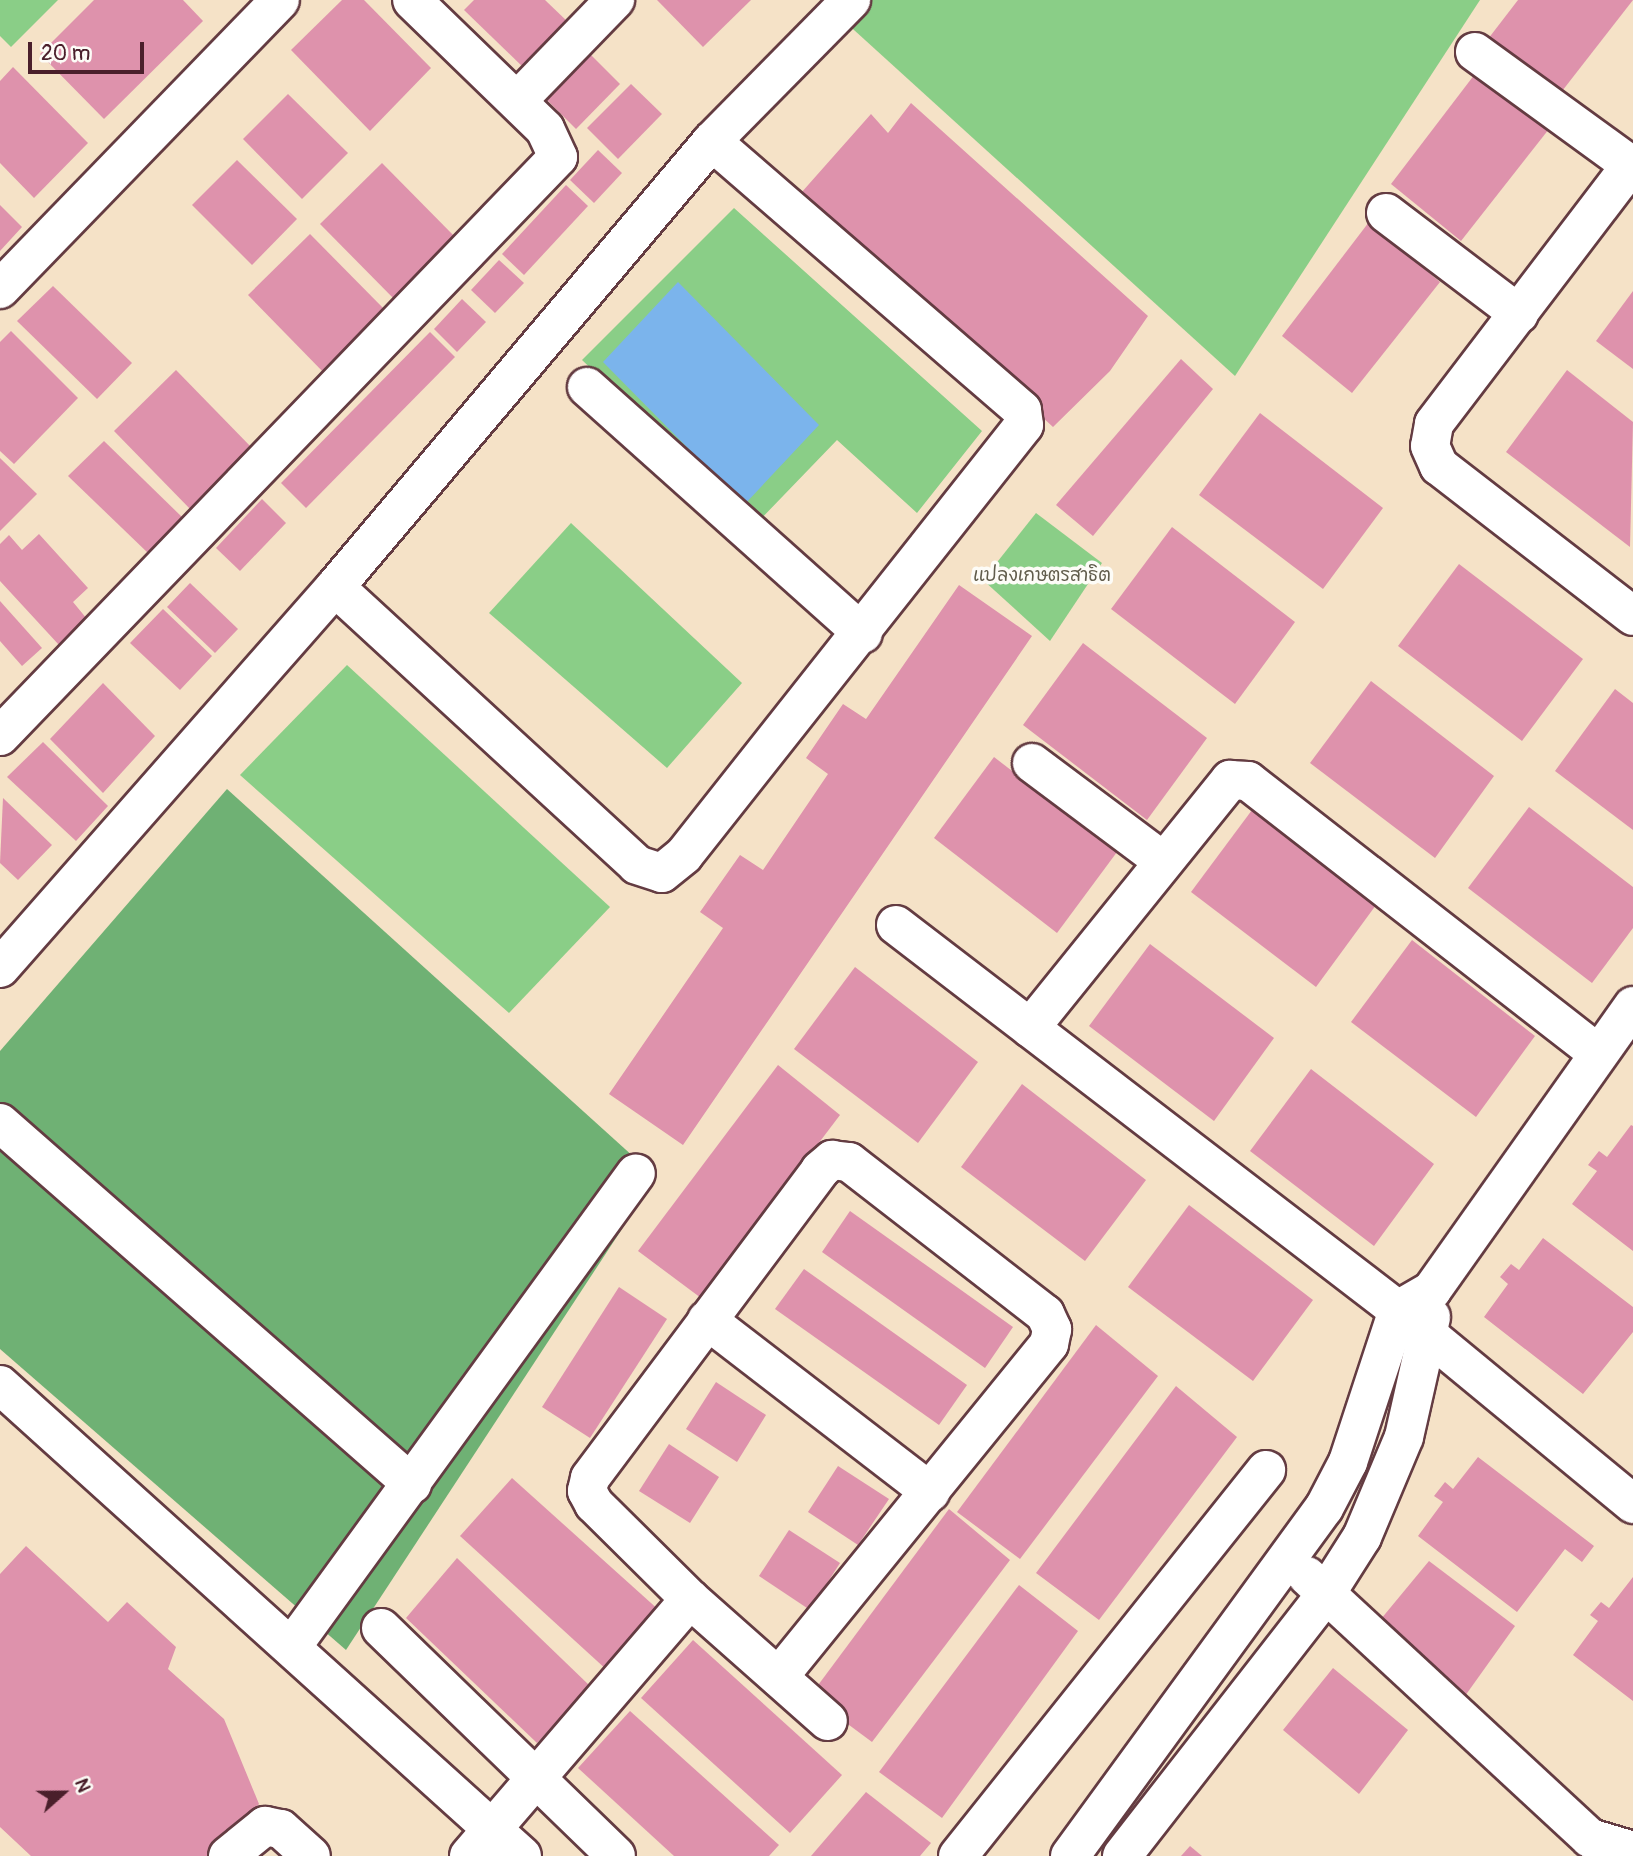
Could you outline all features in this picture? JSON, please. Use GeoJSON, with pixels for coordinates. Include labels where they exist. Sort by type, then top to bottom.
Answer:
{"type":"FeatureCollection","features":[{"type":"Feature","properties":{"kind":"street"},"geometry":{"type":"LineString","coordinates":[[0,289],[280,0]]}},
{"type":"Feature","properties":{"kind":"street"},"geometry":{"type":"LineString","coordinates":[[0,736],[550,168],[559,147],[517,100],[412,0]]}},
{"type":"Feature","properties":{"kind":"street"},"geometry":{"type":"LineString","coordinates":[[517,100],[615,0]]}},
{"type":"Feature","properties":{"kind":"street"},"geometry":{"type":"LineString","coordinates":[[0,968],[335,587],[712,141],[851,0]]}},
{"type":"Feature","properties":{"kind":"street"},"geometry":{"type":"LineString","coordinates":[[1475,52],[1632,166],[1434,424],[1430,446],[1439,466],[1633,616]]}},
{"type":"Feature","properties":{"kind":"street"},"geometry":{"type":"LineString","coordinates":[[335,587],[637,865],[662,873],[684,855],[1019,439],[1022,410],[712,141]]}},
{"type":"Feature","properties":{"kind":"street"},"geometry":{"type":"LineString","coordinates":[[1386,213],[1519,314]]}},
{"type":"Feature","properties":{"kind":"street"},"geometry":{"type":"LineString","coordinates":[[587,387],[863,634]]}},
{"type":"Feature","properties":{"kind":"street"},"geometry":{"type":"LineString","coordinates":[[1032,763],[1163,861]]}},
{"type":"Feature","properties":{"kind":"street"},"geometry":{"type":"LineString","coordinates":[[1030,1028],[1230,780],[1248,781],[1598,1053]]}},
{"type":"Feature","properties":{"kind":"street"},"geometry":{"type":"LineString","coordinates":[[896,925],[1398,1310],[1431,1340],[1628,1489]]}},
{"type":"Feature","properties":{"kind":"street"},"geometry":{"type":"LineString","coordinates":[[1070,1856],[1291,1559],[1348,1462],[1398,1310],[1432,1290],[1633,1006]]}},
{"type":"Feature","properties":{"kind":"street"},"geometry":{"type":"LineString","coordinates":[[0,1123],[412,1484]]}},
{"type":"Feature","properties":{"kind":"street"},"geometry":{"type":"LineString","coordinates":[[778,1678],[1049,1344],[1052,1329],[1045,1314],[863,1168],[832,1160],[820,1170],[707,1320],[587,1491],[690,1599],[778,1678],[828,1721]]}},
{"type":"Feature","properties":{"kind":"street"},"geometry":{"type":"LineString","coordinates":[[293,1645],[636,1173]]}},
{"type":"Feature","properties":{"kind":"street"},"geometry":{"type":"LineString","coordinates":[[1122,1856],[1325,1595],[1385,1488],[1431,1340],[1432,1290]]}},
{"type":"Feature","properties":{"kind":"street"},"geometry":{"type":"LineString","coordinates":[[707,1320],[930,1492]]}},
{"type":"Feature","properties":{"kind":"street"},"geometry":{"type":"LineString","coordinates":[[0,1385],[293,1645],[495,1848],[533,1776],[690,1599]]}},
{"type":"Feature","properties":{"kind":"street"},"geometry":{"type":"LineString","coordinates":[[958,1856],[1266,1470]]}},
{"type":"Feature","properties":{"kind":"street"},"geometry":{"type":"LineString","coordinates":[[1291,1559],[1325,1595],[1590,1838],[1633,1852]]}},
{"type":"Feature","properties":{"kind":"street"},"geometry":{"type":"LineString","coordinates":[[380,1628],[616,1856]]}},
{"type":"Feature","properties":{"kind":"street"},"geometry":{"type":"LineString","coordinates":[[1118,1791],[1151,1817]]}},
{"type":"Feature","properties":{"kind":"street"},"geometry":{"type":"LineString","coordinates":[[228,1856],[265,1826],[281,1829],[311,1856]]}},
{"type":"Feature","properties":{"kind":"green space"},"geometry":{"type":"Polygon","coordinates":[[[0,0],[58,0],[11,47],[0,36],[0,0]]]}},
{"type":"Feature","properties":{"kind":"green space"},"geometry":{"type":"Polygon","coordinates":[[[821,0],[1480,0],[1235,376],[821,0]]]}},
{"type":"Feature","properties":{"kind":"green space"},"geometry":{"type":"Polygon","coordinates":[[[734,208],[982,431],[917,513],[837,440],[756,524],[582,360],[734,208]]]}},
{"type":"Feature","properties":{"kind":"green space","name":"แปลงเกษตรสาธิต"},"geometry":{"type":"Polygon","coordinates":[[[1036,513],[1102,563],[1050,641],[983,580],[1036,513]]]}},
{"type":"Feature","properties":{"kind":"green space"},"geometry":{"type":"Polygon","coordinates":[[[571,523],[742,683],[667,768],[489,613],[571,523]]]}},
{"type":"Feature","properties":{"kind":"green space"},"geometry":{"type":"Polygon","coordinates":[[[347,665],[610,907],[509,1013],[240,775],[347,665]]]}},
{"type":"Feature","properties":{"kind":"green space"},"geometry":{"type":"Polygon","coordinates":[[[227,789],[656,1177],[346,1650],[0,1349],[0,1051],[227,789]]]}},
{"type":"Feature","properties":{"kind":"water"},"geometry":{"type":"Polygon","coordinates":[[[678,282],[819,425],[744,505],[603,362],[678,282]]]}},
{"type":"Feature","properties":{"kind":"building"},"geometry":{"type":"Polygon","coordinates":[[[94,0],[183,0],[203,21],[104,119],[40,54],[94,0]]]}},
{"type":"Feature","properties":{"kind":"building"},"geometry":{"type":"Polygon","coordinates":[[[342,0],[364,0],[431,68],[370,131],[291,50],[342,0]]]}},
{"type":"Feature","properties":{"kind":"building"},"geometry":{"type":"Polygon","coordinates":[[[474,0],[545,0],[570,24],[526,70],[464,10],[474,0]]]}},
{"type":"Feature","properties":{"kind":"building"},"geometry":{"type":"Polygon","coordinates":[[[657,0],[751,0],[703,47],[657,0]]]}},
{"type":"Feature","properties":{"kind":"building"},"geometry":{"type":"Polygon","coordinates":[[[1518,0],[1633,0],[1559,95],[1488,39],[1518,0]]]}},
{"type":"Feature","properties":{"kind":"building"},"geometry":{"type":"Polygon","coordinates":[[[589,53],[620,84],[576,129],[545,98],[589,53]]]}},
{"type":"Feature","properties":{"kind":"building"},"geometry":{"type":"Polygon","coordinates":[[[13,67],[88,143],[34,198],[0,163],[0,81],[13,67]]]}},
{"type":"Feature","properties":{"kind":"building"},"geometry":{"type":"Polygon","coordinates":[[[1478,70],[1549,129],[1461,241],[1391,184],[1478,70]]]}},
{"type":"Feature","properties":{"kind":"building"},"geometry":{"type":"Polygon","coordinates":[[[631,84],[662,114],[618,159],[587,128],[631,84]]]}},
{"type":"Feature","properties":{"kind":"building"},"geometry":{"type":"Polygon","coordinates":[[[288,94],[348,153],[302,199],[243,139],[288,94]]]}},
{"type":"Feature","properties":{"kind":"building"},"geometry":{"type":"Polygon","coordinates":[[[911,103],[1148,316],[1110,371],[1053,427],[801,193],[871,114],[888,133],[911,103]]]}},
{"type":"Feature","properties":{"kind":"building"},"geometry":{"type":"Polygon","coordinates":[[[598,150],[622,173],[594,203],[570,180],[598,150]]]}},
{"type":"Feature","properties":{"kind":"building"},"geometry":{"type":"Polygon","coordinates":[[[237,160],[297,219],[252,265],[192,205],[237,160]]]}},
{"type":"Feature","properties":{"kind":"building"},"geometry":{"type":"Polygon","coordinates":[[[382,163],[460,242],[399,304],[320,224],[382,163]]]}},
{"type":"Feature","properties":{"kind":"building"},"geometry":{"type":"Polygon","coordinates":[[[566,185],[588,206],[524,275],[502,254],[566,185]]]}},
{"type":"Feature","properties":{"kind":"building"},"geometry":{"type":"Polygon","coordinates":[[[0,205],[22,227],[0,251],[0,205]]]}},
{"type":"Feature","properties":{"kind":"building"},"geometry":{"type":"Polygon","coordinates":[[[1369,222],[1440,282],[1352,393],[1282,336],[1369,222]]]}},
{"type":"Feature","properties":{"kind":"building"},"geometry":{"type":"Polygon","coordinates":[[[310,234],[388,313],[327,376],[248,295],[310,234]]]}},
{"type":"Feature","properties":{"kind":"building"},"geometry":{"type":"Polygon","coordinates":[[[499,260],[524,283],[495,313],[471,290],[499,260]]]}},
{"type":"Feature","properties":{"kind":"building"},"geometry":{"type":"Polygon","coordinates":[[[53,286],[132,363],[97,399],[17,321],[53,286]]]}},
{"type":"Feature","properties":{"kind":"building"},"geometry":{"type":"Polygon","coordinates":[[[1633,291],[1633,369],[1596,341],[1633,291]]]}},
{"type":"Feature","properties":{"kind":"building"},"geometry":{"type":"Polygon","coordinates":[[[462,299],[486,322],[457,352],[434,329],[462,299]]]}},
{"type":"Feature","properties":{"kind":"building"},"geometry":{"type":"Polygon","coordinates":[[[11,331],[78,398],[14,464],[0,451],[0,342],[11,331]]]}},
{"type":"Feature","properties":{"kind":"building"},"geometry":{"type":"Polygon","coordinates":[[[430,332],[455,357],[306,508],[281,483],[430,332]]]}},
{"type":"Feature","properties":{"kind":"building"},"geometry":{"type":"Polygon","coordinates":[[[1181,359],[1213,389],[1093,536],[1056,505],[1181,359]]]}},
{"type":"Feature","properties":{"kind":"building"},"geometry":{"type":"Polygon","coordinates":[[[176,370],[253,449],[193,512],[114,431],[176,370]]]}},
{"type":"Feature","properties":{"kind":"building"},"geometry":{"type":"Polygon","coordinates":[[[1567,370],[1633,422],[1630,547],[1506,452],[1567,370]]]}},
{"type":"Feature","properties":{"kind":"building"},"geometry":{"type":"Polygon","coordinates":[[[1260,413],[1383,508],[1323,589],[1199,495],[1260,413]]]}},
{"type":"Feature","properties":{"kind":"building"},"geometry":{"type":"Polygon","coordinates":[[[104,441],[183,518],[149,554],[68,476],[104,441]]]}},
{"type":"Feature","properties":{"kind":"building"},"geometry":{"type":"Polygon","coordinates":[[[0,458],[37,494],[0,531],[0,458]]]}},
{"type":"Feature","properties":{"kind":"building"},"geometry":{"type":"Polygon","coordinates":[[[262,499],[286,523],[240,571],[216,548],[262,499]]]}},
{"type":"Feature","properties":{"kind":"building"},"geometry":{"type":"Polygon","coordinates":[[[1172,527],[1295,622],[1235,704],[1111,609],[1172,527]]]}},
{"type":"Feature","properties":{"kind":"building"},"geometry":{"type":"Polygon","coordinates":[[[39,534],[88,588],[73,602],[87,619],[59,645],[0,581],[0,544],[9,535],[22,550],[39,534]]]}},
{"type":"Feature","properties":{"kind":"building"},"geometry":{"type":"Polygon","coordinates":[[[1459,564],[1583,659],[1522,741],[1398,646],[1459,564]]]}},
{"type":"Feature","properties":{"kind":"building"},"geometry":{"type":"Polygon","coordinates":[[[190,583],[238,629],[215,653],[167,607],[190,583]]]}},
{"type":"Feature","properties":{"kind":"building"},"geometry":{"type":"Polygon","coordinates":[[[959,585],[1032,636],[683,1145],[609,1094],[723,928],[700,912],[740,855],[763,870],[828,774],[806,758],[843,704],[866,719],[959,585]]]}},
{"type":"Feature","properties":{"kind":"building"},"geometry":{"type":"Polygon","coordinates":[[[0,601],[42,648],[22,666],[0,641],[0,601]]]}},
{"type":"Feature","properties":{"kind":"building"},"geometry":{"type":"Polygon","coordinates":[[[163,609],[212,656],[180,690],[130,643],[163,609]]]}},
{"type":"Feature","properties":{"kind":"building"},"geometry":{"type":"Polygon","coordinates":[[[1083,643],[1207,738],[1147,820],[1023,725],[1083,643]]]}},
{"type":"Feature","properties":{"kind":"building"},"geometry":{"type":"Polygon","coordinates":[[[1371,681],[1494,776],[1435,858],[1310,763],[1371,681]]]}},
{"type":"Feature","properties":{"kind":"building"},"geometry":{"type":"Polygon","coordinates":[[[103,683],[155,736],[103,793],[50,739],[103,683]]]}},
{"type":"Feature","properties":{"kind":"building"},"geometry":{"type":"Polygon","coordinates":[[[1615,689],[1633,703],[1633,830],[1555,771],[1615,689]]]}},
{"type":"Feature","properties":{"kind":"building"},"geometry":{"type":"Polygon","coordinates":[[[43,742],[108,806],[76,841],[7,777],[43,742]]]}},
{"type":"Feature","properties":{"kind":"building"},"geometry":{"type":"Polygon","coordinates":[[[994,757],[1117,852],[1057,933],[934,838],[994,757]]]}},
{"type":"Feature","properties":{"kind":"building"},"geometry":{"type":"Polygon","coordinates":[[[3,798],[52,845],[18,880],[0,863],[3,798]]]}},
{"type":"Feature","properties":{"kind":"building"},"geometry":{"type":"Polygon","coordinates":[[[1529,807],[1633,887],[1633,928],[1592,983],[1468,888],[1529,807]]]}},
{"type":"Feature","properties":{"kind":"building"},"geometry":{"type":"Polygon","coordinates":[[[1252,810],[1376,905],[1316,987],[1191,892],[1252,810]]]}},
{"type":"Feature","properties":{"kind":"building"},"geometry":{"type":"Polygon","coordinates":[[[1412,940],[1535,1036],[1476,1117],[1351,1022],[1412,940]]]}},
{"type":"Feature","properties":{"kind":"building"},"geometry":{"type":"Polygon","coordinates":[[[1150,944],[1274,1038],[1214,1121],[1089,1026],[1150,944]]]}},
{"type":"Feature","properties":{"kind":"building"},"geometry":{"type":"Polygon","coordinates":[[[855,967],[978,1062],[918,1143],[794,1049],[855,967]]]}},
{"type":"Feature","properties":{"kind":"building"},"geometry":{"type":"Polygon","coordinates":[[[778,1065],[840,1115],[701,1298],[638,1251],[778,1065]]]}},
{"type":"Feature","properties":{"kind":"building"},"geometry":{"type":"Polygon","coordinates":[[[1311,1069],[1434,1164],[1374,1246],[1250,1151],[1311,1069]]]}},
{"type":"Feature","properties":{"kind":"building"},"geometry":{"type":"Polygon","coordinates":[[[1022,1084],[1146,1180],[1085,1261],[961,1167],[1022,1084]]]}},
{"type":"Feature","properties":{"kind":"building"},"geometry":{"type":"Polygon","coordinates":[[[1631,1125],[1633,1251],[1572,1204],[1597,1171],[1588,1165],[1599,1151],[1607,1157],[1631,1125]]]}},
{"type":"Feature","properties":{"kind":"building"},"geometry":{"type":"Polygon","coordinates":[[[1189,1205],[1313,1300],[1253,1381],[1128,1287],[1189,1205]]]}},
{"type":"Feature","properties":{"kind":"building"},"geometry":{"type":"Polygon","coordinates":[[[850,1211],[1013,1327],[985,1368],[822,1252],[850,1211]]]}},
{"type":"Feature","properties":{"kind":"building"},"geometry":{"type":"Polygon","coordinates":[[[1543,1238],[1633,1307],[1633,1332],[1583,1394],[1484,1317],[1508,1284],[1500,1277],[1511,1264],[1519,1270],[1543,1238]]]}},
{"type":"Feature","properties":{"kind":"building"},"geometry":{"type":"Polygon","coordinates":[[[804,1269],[967,1385],[939,1425],[775,1309],[804,1269]]]}},
{"type":"Feature","properties":{"kind":"building"},"geometry":{"type":"Polygon","coordinates":[[[619,1287],[667,1319],[590,1438],[542,1407],[619,1287]]]}},
{"type":"Feature","properties":{"kind":"building"},"geometry":{"type":"Polygon","coordinates":[[[1096,1325],[1158,1376],[1020,1559],[957,1512],[1096,1325]]]}},
{"type":"Feature","properties":{"kind":"building"},"geometry":{"type":"Polygon","coordinates":[[[716,1382],[766,1415],[737,1462],[686,1429],[716,1382]]]}},
{"type":"Feature","properties":{"kind":"building"},"geometry":{"type":"Polygon","coordinates":[[[1176,1386],[1237,1437],[1099,1620],[1036,1573],[1176,1386]]]}},
{"type":"Feature","properties":{"kind":"building"},"geometry":{"type":"Polygon","coordinates":[[[669,1444],[719,1477],[690,1523],[639,1491],[669,1444]]]}},
{"type":"Feature","properties":{"kind":"building"},"geometry":{"type":"Polygon","coordinates":[[[1478,1457],[1594,1546],[1582,1562],[1565,1549],[1517,1612],[1418,1536],[1443,1502],[1434,1496],[1445,1482],[1453,1489],[1478,1457]]]}},
{"type":"Feature","properties":{"kind":"building"},"geometry":{"type":"Polygon","coordinates":[[[838,1466],[889,1499],[858,1545],[808,1512],[838,1466]]]}},
{"type":"Feature","properties":{"kind":"building"},"geometry":{"type":"Polygon","coordinates":[[[512,1478],[661,1612],[608,1671],[460,1536],[512,1478]]]}},
{"type":"Feature","properties":{"kind":"building"},"geometry":{"type":"Polygon","coordinates":[[[949,1509],[1010,1560],[872,1742],[810,1696],[949,1509]]]}},
{"type":"Feature","properties":{"kind":"building"},"geometry":{"type":"Polygon","coordinates":[[[789,1530],[840,1563],[810,1610],[759,1576],[789,1530]]]}},
{"type":"Feature","properties":{"kind":"building"},"geometry":{"type":"Polygon","coordinates":[[[26,1546],[108,1622],[127,1602],[176,1647],[168,1669],[224,1719],[259,1804],[211,1856],[31,1856],[0,1827],[0,1574],[26,1546]]]}},
{"type":"Feature","properties":{"kind":"building"},"geometry":{"type":"Polygon","coordinates":[[[457,1558],[590,1686],[537,1743],[406,1618],[457,1558]]]}},
{"type":"Feature","properties":{"kind":"building"},"geometry":{"type":"Polygon","coordinates":[[[1429,1561],[1515,1626],[1465,1696],[1376,1625],[1429,1561]]]}},
{"type":"Feature","properties":{"kind":"building"},"geometry":{"type":"Polygon","coordinates":[[[1633,1577],[1633,1701],[1573,1655],[1598,1621],[1590,1615],[1601,1602],[1609,1608],[1633,1577]]]}},
{"type":"Feature","properties":{"kind":"building"},"geometry":{"type":"Polygon","coordinates":[[[1019,1585],[1078,1631],[942,1818],[879,1772],[1019,1585]]]}},
{"type":"Feature","properties":{"kind":"building"},"geometry":{"type":"Polygon","coordinates":[[[693,1640],[842,1775],[790,1833],[641,1698],[693,1640]]]}},
{"type":"Feature","properties":{"kind":"building"},"geometry":{"type":"Polygon","coordinates":[[[1333,1668],[1408,1730],[1359,1794],[1283,1730],[1333,1668]]]}},
{"type":"Feature","properties":{"kind":"building"},"geometry":{"type":"Polygon","coordinates":[[[630,1711],[779,1845],[769,1856],[674,1856],[578,1768],[630,1711]]]}},
{"type":"Feature","properties":{"kind":"building"},"geometry":{"type":"Polygon","coordinates":[[[866,1792],[931,1843],[920,1856],[811,1856],[866,1792]]]}},
{"type":"Feature","properties":{"kind":"building"},"geometry":{"type":"Polygon","coordinates":[[[1190,1846],[1202,1856],[1181,1856],[1190,1846]]]}}]}
